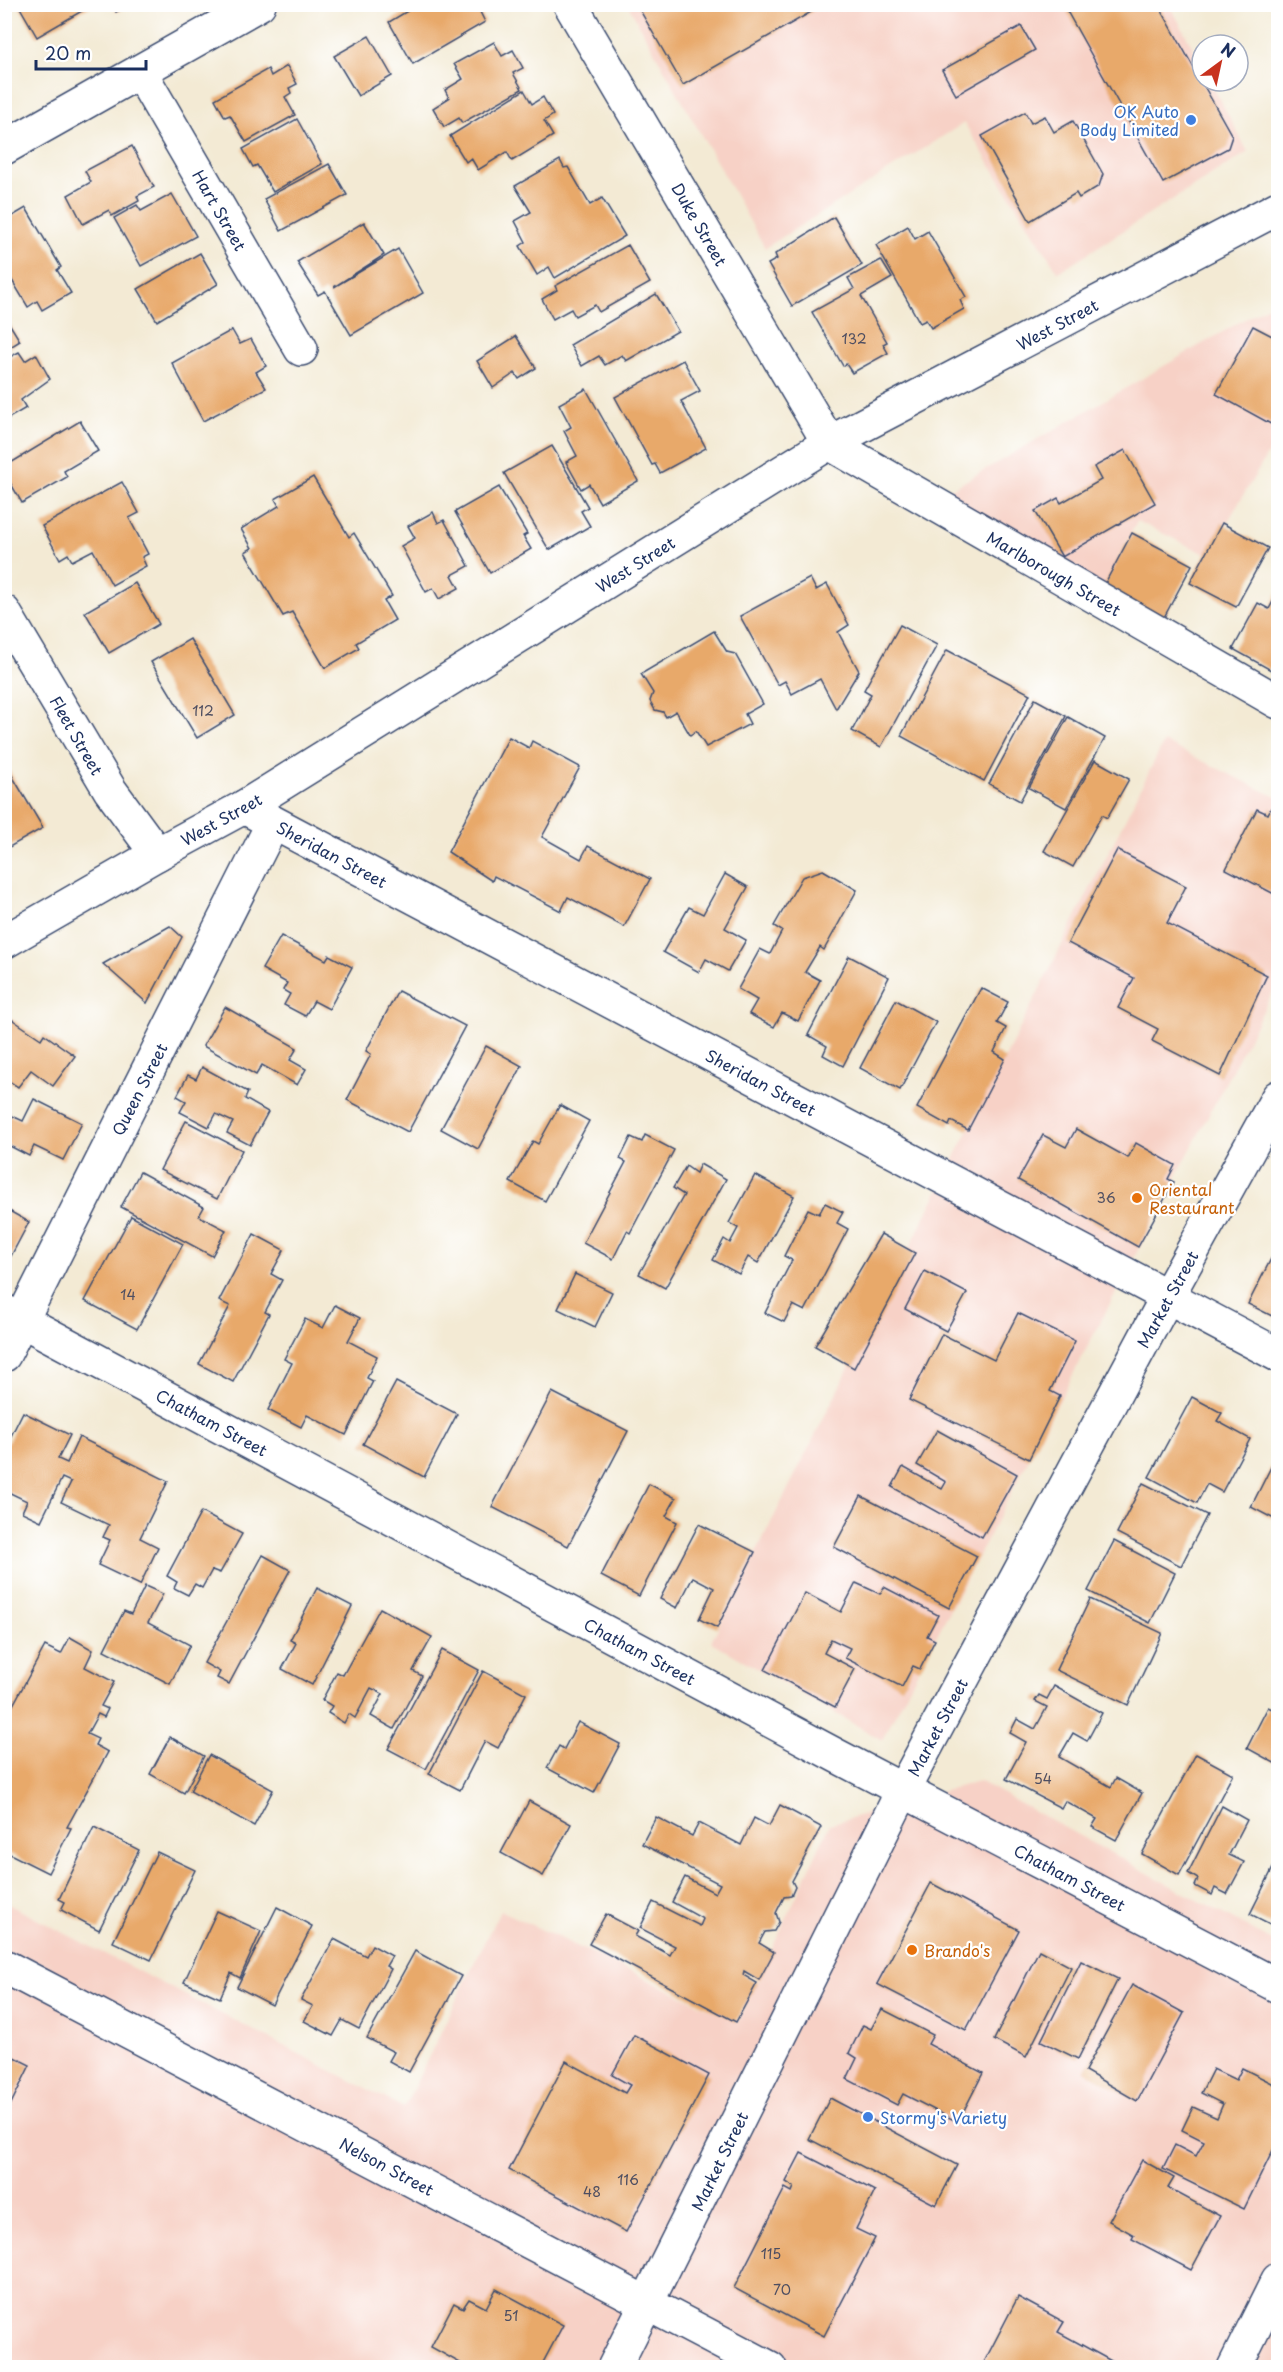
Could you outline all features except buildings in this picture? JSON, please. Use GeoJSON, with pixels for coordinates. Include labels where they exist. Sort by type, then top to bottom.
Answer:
{"type":"FeatureCollection","features":[{"type":"Feature","properties":{"kind":"street"},"geometry":{"type":"LineString","coordinates":[[4,148],[259,4]]}},
{"type":"Feature","properties":{"kind":"street","name":"Duke Street"},"geometry":{"type":"LineString","coordinates":[[570,4],[829,443]]}},
{"type":"Feature","properties":{"kind":"street","name":"Hart Street"},"geometry":{"type":"LineString","coordinates":[[140,72],[301,349]]}},
{"type":"Feature","properties":{"kind":"street","name":"West Street"},"geometry":{"type":"LineString","coordinates":[[4,942],[244,807],[829,443],[1278,208]]}},
{"type":"Feature","properties":{"kind":"street","name":"Marlborough Street"},"geometry":{"type":"LineString","coordinates":[[829,443],[1278,702]]}},
{"type":"Feature","properties":{"kind":"street","name":"Fleet Street"},"geometry":{"type":"LineString","coordinates":[[4,612],[110,790],[157,854]]}},
{"type":"Feature","properties":{"kind":"street","name":"Sheridan Street"},"geometry":{"type":"LineString","coordinates":[[244,807],[1278,1356]]}},
{"type":"Feature","properties":{"kind":"street","name":"Queen Street"},"geometry":{"type":"LineString","coordinates":[[4,1355],[13,1315],[273,823]]}},
{"type":"Feature","properties":{"kind":"street","name":"Market Street"},"geometry":{"type":"LineString","coordinates":[[614,2367],[648,2304],[903,1791],[1167,1297],[1278,1096]]}},
{"type":"Feature","properties":{"kind":"street","name":"Chatham Street"},"geometry":{"type":"LineString","coordinates":[[13,1315],[903,1791],[1278,1986]]}},
{"type":"Feature","properties":{"kind":"street","name":"Nelson Street"},"geometry":{"type":"LineString","coordinates":[[4,1965],[770,2367]]}},
{"type":"Feature","properties":{"kind":"street"},"geometry":{"type":"LineString","coordinates":[[1234,2367],[1278,2280]]}},
{"type":"Feature","properties":{"kind":"shaded area"},"geometry":{"type":"Polygon","coordinates":[[[628,5],[1170,5],[1190,42],[1190,93],[1216,93],[1248,152],[1058,272],[964,123],[765,248],[628,5]]]}},
{"type":"Feature","properties":{"kind":"shaded area"},"geometry":{"type":"Polygon","coordinates":[[[1278,300],[1278,448],[1273,445],[1208,555],[1137,521],[1098,597],[924,505],[1278,300]]]}},
{"type":"Feature","properties":{"kind":"shaded area"},"geometry":{"type":"Polygon","coordinates":[[[1164,742],[1278,798],[1278,982],[882,1740],[711,1642],[1164,742]]]}},
{"type":"Feature","properties":{"kind":"shaded area"},"geometry":{"type":"Polygon","coordinates":[[[979,1781],[1278,1944],[1278,2367],[5,2367],[4,1902],[404,2108],[500,1910],[738,2022],[830,1824],[979,1781]]]}},
{"type":"Feature","properties":{"kind":"place","name":"OK Auto Body Limited"},"geometry":{"type":"Point","coordinates":[1191,120]}},
{"type":"Feature","properties":{"kind":"place","name":"Oriental Restaurant"},"geometry":{"type":"Point","coordinates":[1137,1198]}},
{"type":"Feature","properties":{"kind":"place","name":"Brando's"},"geometry":{"type":"Point","coordinates":[912,1950]}},
{"type":"Feature","properties":{"kind":"place","name":"Stormy's Variety"},"geometry":{"type":"Point","coordinates":[868,2117]}}]}
